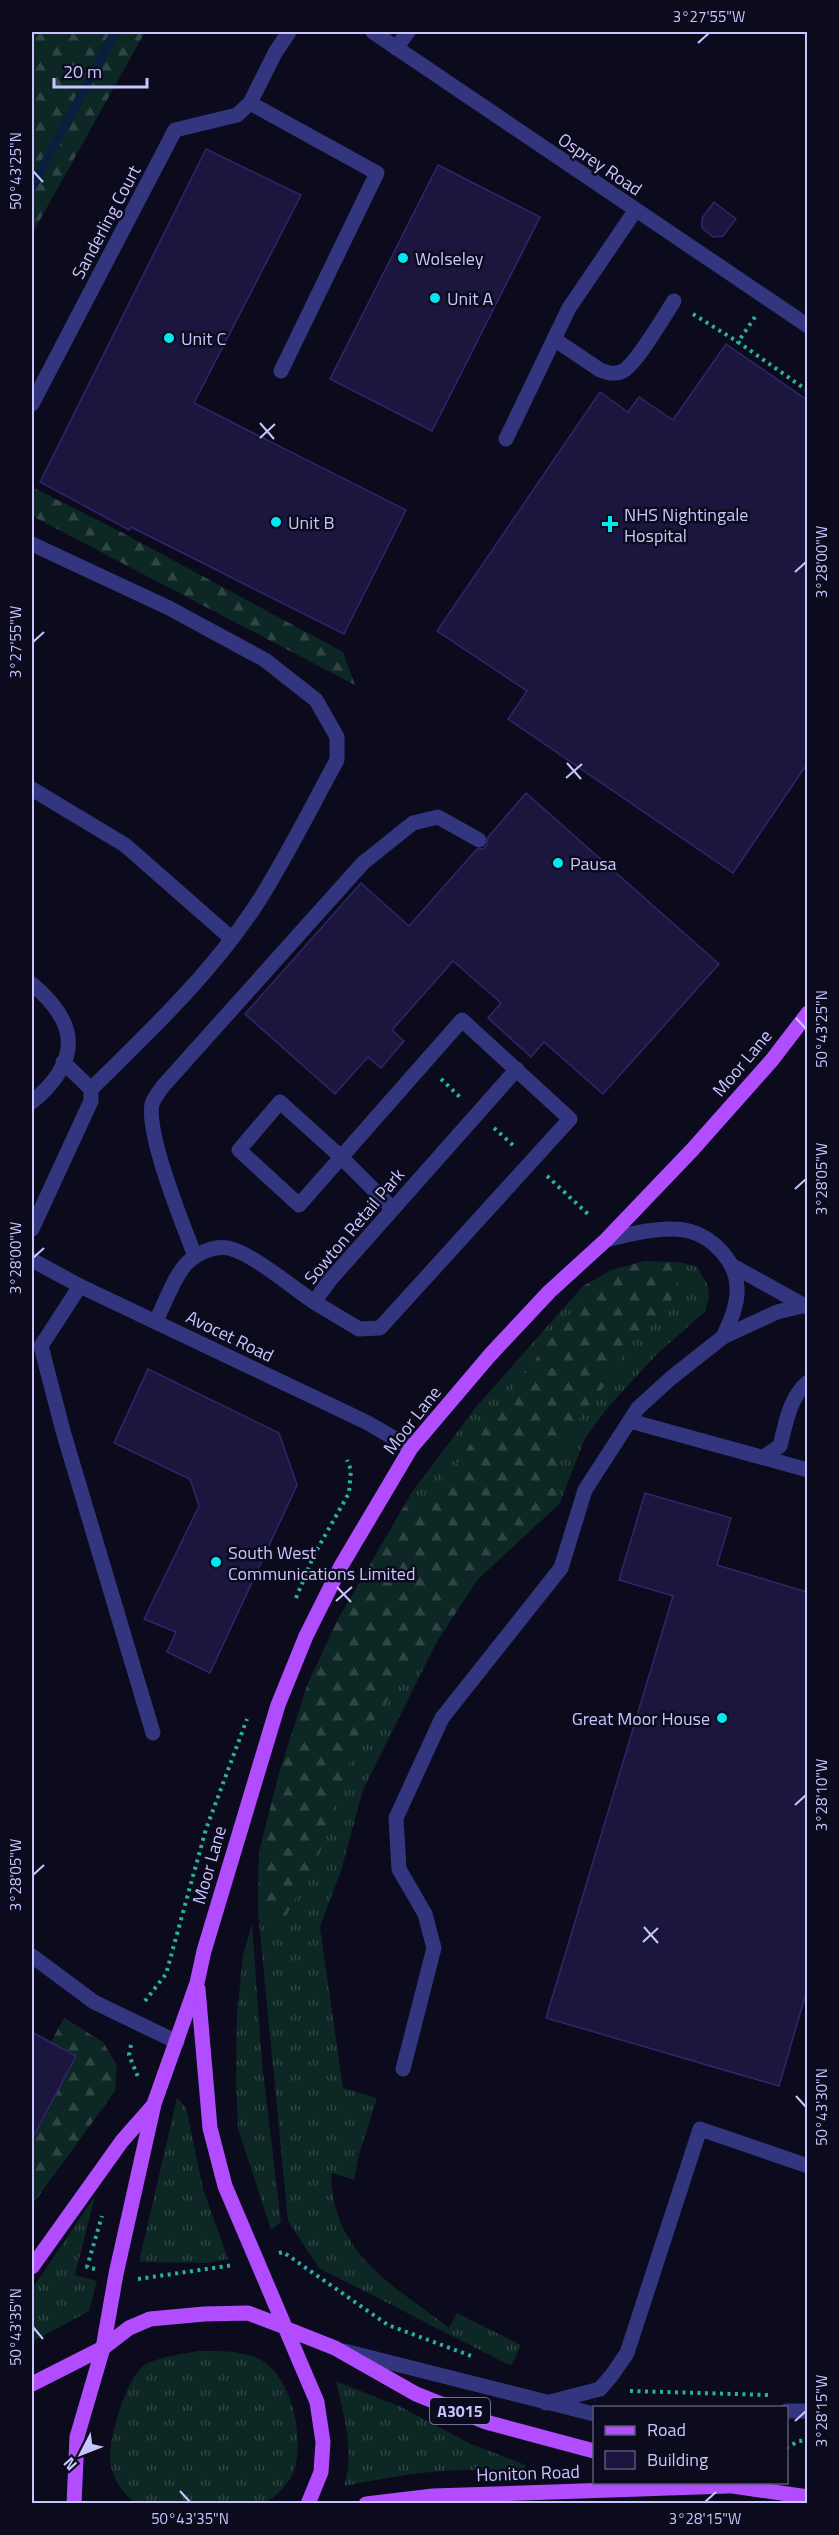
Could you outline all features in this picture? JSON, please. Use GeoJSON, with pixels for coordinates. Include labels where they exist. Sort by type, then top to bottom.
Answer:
{"type":"FeatureCollection","features":[{"type":"Feature","properties":{"kind":"main road","name":"Moor Lane"},"geometry":{"type":"LineString","coordinates":[[74,2504],[77,2437],[103,2348],[116,2274],[154,2104],[197,1983],[252,1788],[282,1695],[306,1636],[341,1566],[411,1448],[497,1347],[549,1292],[606,1240],[693,1149],[772,1060],[807,1013]]}},
{"type":"Feature","properties":{"kind":"main road","name":"Moor Lane"},"geometry":{"type":"LineString","coordinates":[[197,1983],[210,2128],[225,2186],[317,2402],[323,2442],[321,2472],[308,2504]]}},
{"type":"Feature","properties":{"kind":"main road"},"geometry":{"type":"LineString","coordinates":[[32,2267],[122,2141],[154,2104]]}},
{"type":"Feature","properties":{"kind":"main road","name":"Honiton Road"},"geometry":{"type":"LineString","coordinates":[[103,2348],[129,2328],[150,2319],[248,2313],[335,2348],[416,2394],[486,2422],[593,2451]]}},
{"type":"Feature","properties":{"kind":"main road"},"geometry":{"type":"LineString","coordinates":[[32,2384],[103,2348]]}},
{"type":"Feature","properties":{"kind":"main road","name":"Honiton Road"},"geometry":{"type":"LineString","coordinates":[[366,2504],[434,2496],[721,2484],[807,2497]]}},
{"type":"Feature","properties":{"kind":"street"},"geometry":{"type":"LineString","coordinates":[[281,371],[377,172],[250,103],[275,53],[289,32]]}},
{"type":"Feature","properties":{"kind":"street","name":"Osprey Road"},"geometry":{"type":"LineString","coordinates":[[373,32],[807,326]]}},
{"type":"Feature","properties":{"kind":"street"},"geometry":{"type":"LineString","coordinates":[[396,48],[408,32]]}},
{"type":"Feature","properties":{"kind":"street","name":"Sanderling Court"},"geometry":{"type":"LineString","coordinates":[[32,404],[175,130],[237,115],[250,103]]}},
{"type":"Feature","properties":{"kind":"street"},"geometry":{"type":"LineString","coordinates":[[506,438],[569,308],[635,211]]}},
{"type":"Feature","properties":{"kind":"street"},"geometry":{"type":"LineString","coordinates":[[554,339],[600,370],[617,373],[632,364],[675,301]]}},
{"type":"Feature","properties":{"kind":"street"},"geometry":{"type":"LineString","coordinates":[[32,544],[169,608],[265,660],[316,700],[337,737],[338,760],[259,900],[231,938],[164,1017],[91,1089],[91,1101],[32,1229]]}},
{"type":"Feature","properties":{"kind":"street"},"geometry":{"type":"LineString","coordinates":[[32,789],[125,845],[231,938]]}},
{"type":"Feature","properties":{"kind":"street"},"geometry":{"type":"LineString","coordinates":[[156,1322],[184,1266],[195,1256],[170,1189],[153,1124],[152,1103],[164,1084],[363,863],[380,848],[413,823],[438,817],[479,840]]}},
{"type":"Feature","properties":{"kind":"street"},"geometry":{"type":"LineString","coordinates":[[32,984],[50,1000],[66,1023],[69,1045],[63,1062],[51,1083],[32,1102]]}},
{"type":"Feature","properties":{"kind":"street"},"geometry":{"type":"LineString","coordinates":[[315,1302],[359,1329],[380,1328],[570,1119],[462,1020],[341,1157],[299,1204],[239,1150],[280,1102],[341,1157],[393,1209]]}},
{"type":"Feature","properties":{"kind":"street"},"geometry":{"type":"LineString","coordinates":[[63,1062],[91,1089]]}},
{"type":"Feature","properties":{"kind":"street","name":"Sowton Retail Park"},"geometry":{"type":"LineString","coordinates":[[195,1256],[214,1248],[228,1248],[247,1257],[315,1302],[330,1280],[517,1069]]}},
{"type":"Feature","properties":{"kind":"street"},"geometry":{"type":"LineString","coordinates":[[606,1240],[641,1231],[688,1231],[714,1243],[731,1265],[738,1287],[734,1311],[723,1337]]}},
{"type":"Feature","properties":{"kind":"street","name":"Avocet Road"},"geometry":{"type":"LineString","coordinates":[[32,1260],[80,1286],[366,1422],[411,1448]]}},
{"type":"Feature","properties":{"kind":"street"},"geometry":{"type":"LineString","coordinates":[[731,1265],[805,1307]]}},
{"type":"Feature","properties":{"kind":"street"},"geometry":{"type":"LineString","coordinates":[[80,1286],[41,1346],[63,1431],[153,1733]]}},
{"type":"Feature","properties":{"kind":"street"},"geometry":{"type":"LineString","coordinates":[[404,2069],[434,1948],[425,1914],[399,1869],[396,1818],[442,1718],[561,1568],[585,1490],[638,1408],[671,1378],[723,1337],[777,1312],[805,1307]]}},
{"type":"Feature","properties":{"kind":"street"},"geometry":{"type":"LineString","coordinates":[[765,1456],[780,1446],[791,1403],[807,1382]]}},
{"type":"Feature","properties":{"kind":"street"},"geometry":{"type":"LineString","coordinates":[[630,1421],[765,1456],[807,1470]]}},
{"type":"Feature","properties":{"kind":"street"},"geometry":{"type":"LineString","coordinates":[[32,1956],[94,2002],[177,2042]]}},
{"type":"Feature","properties":{"kind":"street"},"geometry":{"type":"LineString","coordinates":[[546,2403],[600,2389],[612,2376],[627,2353],[700,2129],[807,2166]]}},
{"type":"Feature","properties":{"kind":"street","name":"Honiton Road"},"geometry":{"type":"LineString","coordinates":[[335,2348],[593,2414]]}},
{"type":"Feature","properties":{"kind":"street"},"geometry":{"type":"LineString","coordinates":[[788,2410],[807,2411]]}},
{"type":"Feature","properties":{"kind":"path"},"geometry":{"type":"LineString","coordinates":[[738,342],[767,299]]}},
{"type":"Feature","properties":{"kind":"path"},"geometry":{"type":"LineString","coordinates":[[675,301],[807,391]]}},
{"type":"Feature","properties":{"kind":"path"},"geometry":{"type":"LineString","coordinates":[[543,1172],[589,1215]]}},
{"type":"Feature","properties":{"kind":"path"},"geometry":{"type":"LineString","coordinates":[[255,2258],[284,2252],[388,2325],[477,2359]]}},
{"type":"Feature","properties":{"kind":"path"},"geometry":{"type":"LineString","coordinates":[[600,2389],[774,2396]]}},
{"type":"Feature","properties":{"kind":"path"},"geometry":{"type":"LineString","coordinates":[[788,2447],[807,2440]]}},
{"type":"Feature","properties":{"kind":"green space"},"geometry":{"type":"Polygon","coordinates":[[[32,32],[145,32],[32,234],[32,32]]]}},
{"type":"Feature","properties":{"kind":"green space"},"geometry":{"type":"Polygon","coordinates":[[[32,487],[121,532],[343,652],[355,685],[36,518],[32,515],[32,487]]]}},
{"type":"Feature","properties":{"kind":"green space"},"geometry":{"type":"Polygon","coordinates":[[[645,1261],[684,1263],[697,1267],[708,1286],[709,1298],[705,1312],[658,1353],[609,1406],[585,1438],[560,1503],[477,1580],[436,1643],[363,1790],[341,1871],[320,1927],[343,2088],[377,2098],[359,2155],[354,2180],[332,2173],[334,2201],[341,2223],[351,2242],[379,2274],[449,2328],[457,2313],[521,2345],[511,2366],[319,2268],[288,2221],[258,1912],[259,1852],[279,1774],[307,1686],[336,1623],[412,1492],[476,1407],[583,1286],[612,1270],[645,1261]]]}},
{"type":"Feature","properties":{"kind":"green space"},"geometry":{"type":"Polygon","coordinates":[[[645,1261],[684,1263],[671,1301],[662,1316],[631,1341],[608,1381],[572,1429],[560,1459],[560,1503],[477,1580],[436,1643],[400,1681],[355,1749],[320,1852],[286,1916],[268,1921],[258,1912],[259,1852],[279,1774],[307,1686],[336,1623],[403,1508],[413,1506],[459,1462],[478,1431],[517,1384],[576,1305],[583,1286],[612,1270],[645,1261]]]}},
{"type":"Feature","properties":{"kind":"green space"},"geometry":{"type":"Polygon","coordinates":[[[252,1924],[262,2063],[281,2222],[271,2230],[238,2128],[237,2013],[243,1955],[252,1924]]]}},
{"type":"Feature","properties":{"kind":"green space"},"geometry":{"type":"Polygon","coordinates":[[[64,2018],[103,2042],[117,2066],[115,2091],[32,2205],[32,2138],[76,2056],[50,2044],[64,2018]]]}},
{"type":"Feature","properties":{"kind":"green space"},"geometry":{"type":"Polygon","coordinates":[[[177,2098],[186,2107],[203,2189],[228,2259],[207,2263],[139,2262],[177,2098]]]}},
{"type":"Feature","properties":{"kind":"green space"},"geometry":{"type":"Polygon","coordinates":[[[95,2196],[75,2275],[97,2281],[89,2311],[32,2342],[32,2289],[95,2196]]]}},
{"type":"Feature","properties":{"kind":"green space"},"geometry":{"type":"Polygon","coordinates":[[[198,2351],[235,2352],[257,2358],[269,2366],[287,2392],[297,2426],[297,2459],[288,2482],[266,2503],[137,2503],[124,2493],[114,2476],[110,2456],[111,2444],[118,2415],[134,2377],[140,2369],[151,2362],[198,2351]]]}},
{"type":"Feature","properties":{"kind":"green space"},"geometry":{"type":"Polygon","coordinates":[[[336,2381],[401,2407],[471,2444],[526,2465],[523,2474],[455,2470],[411,2474],[344,2486],[349,2460],[345,2420],[336,2381]]]}},
{"type":"Feature","properties":{"kind":"building"},"geometry":{"type":"Polygon","coordinates":[[[206,149],[301,195],[194,403],[406,510],[344,634],[131,527],[129,530],[40,482],[206,149]]]}},
{"type":"Feature","properties":{"kind":"building","name":"Unit A"},"geometry":{"type":"Polygon","coordinates":[[[438,165],[540,217],[432,431],[330,379],[438,165]]]}},
{"type":"Feature","properties":{"kind":"building"},"geometry":{"type":"Polygon","coordinates":[[[714,202],[736,219],[723,236],[713,237],[702,228],[702,218],[714,202]]]}},
{"type":"Feature","properties":{"kind":"building"},"geometry":{"type":"Polygon","coordinates":[[[726,344],[807,400],[807,764],[733,873],[508,719],[527,691],[437,631],[600,392],[628,412],[639,397],[673,420],[726,344]]]}},
{"type":"Feature","properties":{"kind":"building"},"geometry":{"type":"Polygon","coordinates":[[[526,793],[719,964],[603,1094],[544,1042],[531,1057],[488,1018],[501,1003],[453,961],[392,1030],[404,1041],[381,1068],[368,1057],[335,1094],[245,1014],[361,883],[409,926],[477,849],[483,849],[487,845],[488,837],[526,793]]]}},
{"type":"Feature","properties":{"kind":"building","name":"South West Communications Limited"},"geometry":{"type":"Polygon","coordinates":[[[148,1369],[279,1433],[297,1485],[210,1673],[167,1652],[176,1632],[144,1619],[199,1506],[190,1479],[114,1443],[148,1369]]]}},
{"type":"Feature","properties":{"kind":"building","name":"Great Moor House"},"geometry":{"type":"Polygon","coordinates":[[[645,1493],[731,1518],[717,1565],[807,1592],[807,1990],[779,2086],[546,2018],[673,1596],[619,1580],[645,1493]]]}},
{"type":"Feature","properties":{"kind":"building"},"geometry":{"type":"Polygon","coordinates":[[[32,2032],[76,2056],[32,2139],[32,2032]]]}},
{"type":"Feature","properties":{"kind":"waterway"},"geometry":{"type":"LineString","coordinates":[[32,187],[115,32]]}},
{"type":"Feature","properties":{"kind":"place","name":"Wolseley"},"geometry":{"type":"Point","coordinates":[403,258]}},
{"type":"Feature","properties":{"kind":"place","name":"Unit A"},"geometry":{"type":"Point","coordinates":[435,298]}},
{"type":"Feature","properties":{"kind":"place","name":"Unit C"},"geometry":{"type":"Point","coordinates":[169,338]}},
{"type":"Feature","properties":{"kind":"place","name":"Unit B"},"geometry":{"type":"Point","coordinates":[276,522]}},
{"type":"Feature","properties":{"kind":"place","name":"NHS Nightingale Hospital"},"geometry":{"type":"Point","coordinates":[610,524]}},
{"type":"Feature","properties":{"kind":"place","name":"Pausa"},"geometry":{"type":"Point","coordinates":[558,863]}},
{"type":"Feature","properties":{"kind":"place","name":"South West Communications Limited"},"geometry":{"type":"Point","coordinates":[216,1562]}},
{"type":"Feature","properties":{"kind":"place","name":"Great Moor House"},"geometry":{"type":"Point","coordinates":[722,1718]}}]}
